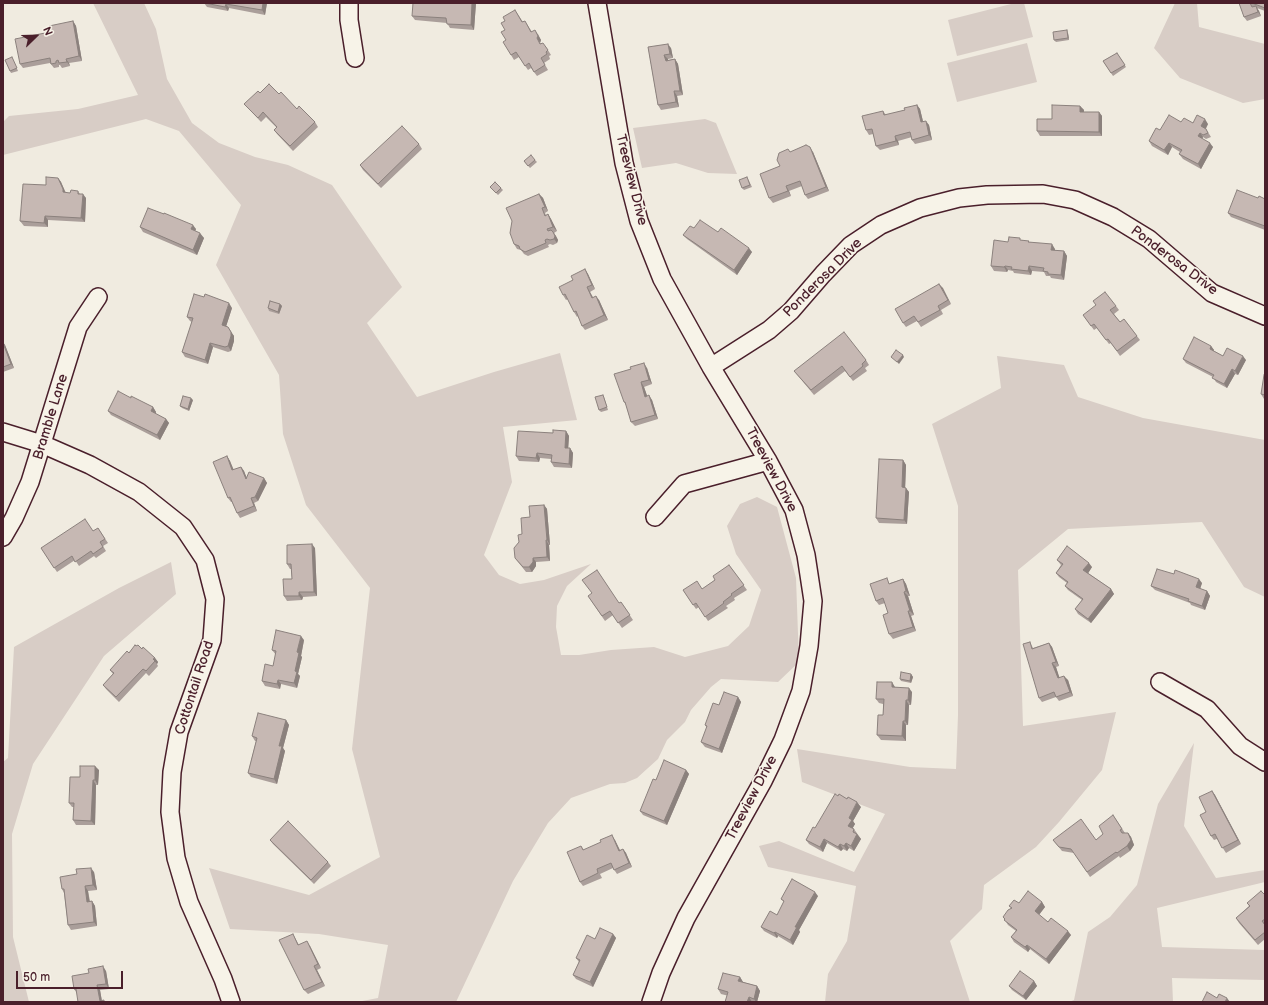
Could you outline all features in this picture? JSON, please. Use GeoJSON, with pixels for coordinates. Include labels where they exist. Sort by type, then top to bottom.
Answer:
{"type":"FeatureCollection","features":[{"type":"Feature","properties":{"kind":"street"},"geometry":{"type":"LineString","coordinates":[[349,3],[349,20],[355,58]]}},
{"type":"Feature","properties":{"kind":"street","name":"Treeview Drive"},"geometry":{"type":"LineString","coordinates":[[597,3],[624,163],[639,221],[662,279],[711,367],[768,461],[794,510],[806,555],[813,601],[810,646],[801,691],[783,740],[763,781],[686,918],[661,973],[651,1002]]}},
{"type":"Feature","properties":{"kind":"street","name":"Ponderosa Drive"},"geometry":{"type":"LineString","coordinates":[[711,367],[769,330],[791,311],[823,274],[851,245],[881,225],[920,208],[959,198],[987,195],[1043,194],[1075,200],[1107,214],[1149,239],[1212,293],[1265,316]]}},
{"type":"Feature","properties":{"kind":"street","name":"Bramble Lane"},"geometry":{"type":"LineString","coordinates":[[3,537],[14,518],[30,482],[78,327],[98,297]]}},
{"type":"Feature","properties":{"kind":"street","name":"Cottontail Road"},"geometry":{"type":"LineString","coordinates":[[3,432],[42,444],[90,465],[139,492],[183,527],[205,560],[215,599],[212,640],[179,732],[172,772],[170,812],[176,858],[189,902],[223,979],[231,1002]]}},
{"type":"Feature","properties":{"kind":"street"},"geometry":{"type":"LineString","coordinates":[[655,517],[684,484],[768,461]]}},
{"type":"Feature","properties":{"kind":"street"},"geometry":{"type":"LineString","coordinates":[[1160,682],[1206,709],[1240,746],[1265,762]]}},
{"type":"Feature","properties":{"kind":"shaded area"},"geometry":{"type":"Polygon","coordinates":[[[93,3],[144,3],[156,29],[167,79],[192,123],[219,143],[255,157],[288,165],[332,185],[402,287],[367,323],[417,397],[494,372],[560,353],[577,420],[503,427],[512,482],[484,555],[499,575],[520,584],[544,580],[591,564],[567,586],[557,606],[556,627],[561,655],[579,655],[611,650],[654,647],[685,657],[728,646],[749,626],[761,590],[736,554],[727,526],[740,504],[757,497],[777,507],[796,578],[799,662],[778,682],[721,679],[711,687],[691,710],[685,722],[667,740],[658,759],[637,778],[625,783],[610,784],[571,798],[548,823],[513,881],[456,1002],[357,1002],[378,998],[388,945],[319,934],[230,929],[209,868],[309,895],[380,857],[352,749],[370,588],[306,505],[283,434],[279,375],[216,265],[241,205],[179,131],[146,119],[3,155],[3,122],[9,116],[78,109],[138,95],[93,3]]]}},
{"type":"Feature","properties":{"kind":"shaded area"},"geometry":{"type":"Polygon","coordinates":[[[1015,3],[1024,3],[1033,37],[957,56],[948,20],[1015,3]]]}},
{"type":"Feature","properties":{"kind":"shaded area"},"geometry":{"type":"Polygon","coordinates":[[[1175,3],[1197,3],[1199,27],[1265,44],[1265,99],[1243,103],[1180,78],[1154,48],[1175,3]]]}},
{"type":"Feature","properties":{"kind":"shaded area"},"geometry":{"type":"Polygon","coordinates":[[[1027,43],[1037,82],[957,102],[947,63],[1027,43]]]}},
{"type":"Feature","properties":{"kind":"shaded area"},"geometry":{"type":"Polygon","coordinates":[[[705,119],[716,123],[737,174],[708,173],[676,163],[642,168],[633,128],[705,119]]]}},
{"type":"Feature","properties":{"kind":"shaded area"},"geometry":{"type":"Polygon","coordinates":[[[997,356],[1064,365],[1078,397],[1143,418],[1265,440],[1265,597],[1244,587],[1202,522],[1068,529],[1018,570],[1023,726],[1116,712],[1102,770],[1036,847],[984,885],[982,909],[950,941],[970,1002],[825,1002],[828,974],[847,941],[856,886],[768,867],[759,846],[779,841],[854,872],[885,814],[802,782],[797,749],[910,767],[956,769],[958,715],[958,506],[932,424],[1001,388],[997,356]]]}},
{"type":"Feature","properties":{"kind":"shaded area"},"geometry":{"type":"Polygon","coordinates":[[[171,562],[176,594],[104,656],[33,764],[12,834],[13,937],[29,1002],[3,1002],[3,762],[8,758],[14,647],[119,588],[171,562]]]}},
{"type":"Feature","properties":{"kind":"shaded area"},"geometry":{"type":"Polygon","coordinates":[[[1194,743],[1184,826],[1216,878],[1265,870],[1265,882],[1157,908],[1162,947],[1265,950],[1265,980],[1172,978],[1173,1002],[1069,1002],[1074,1000],[1088,932],[1110,917],[1137,885],[1158,804],[1194,743]]]}},
{"type":"Feature","properties":{"kind":"building"},"geometry":{"type":"Polygon","coordinates":[[[205,3],[263,3],[262,10],[226,4],[225,7],[205,3]]]}},
{"type":"Feature","properties":{"kind":"building"},"geometry":{"type":"Polygon","coordinates":[[[413,3],[472,3],[471,25],[447,24],[446,18],[412,16],[413,3]]]}},
{"type":"Feature","properties":{"kind":"building"},"geometry":{"type":"Polygon","coordinates":[[[1239,3],[1250,3],[1252,7],[1256,6],[1258,12],[1244,17],[1239,3]]]}},
{"type":"Feature","properties":{"kind":"building"},"geometry":{"type":"Polygon","coordinates":[[[1252,3],[1265,3],[1265,8],[1252,3]]]}},
{"type":"Feature","properties":{"kind":"building"},"geometry":{"type":"Polygon","coordinates":[[[515,10],[522,22],[525,21],[531,32],[535,30],[540,44],[543,43],[548,50],[546,52],[547,54],[541,58],[545,65],[534,72],[529,63],[525,66],[516,52],[511,55],[503,42],[506,40],[501,32],[505,30],[501,23],[505,21],[503,17],[515,10]]]}},
{"type":"Feature","properties":{"kind":"building"},"geometry":{"type":"Polygon","coordinates":[[[73,21],[79,56],[66,59],[67,62],[59,63],[58,60],[56,63],[51,64],[50,58],[20,64],[15,39],[50,32],[49,26],[73,21]]]}},
{"type":"Feature","properties":{"kind":"building"},"geometry":{"type":"Polygon","coordinates":[[[1067,30],[1068,38],[1054,40],[1053,32],[1067,30]]]}},
{"type":"Feature","properties":{"kind":"building"},"geometry":{"type":"Polygon","coordinates":[[[668,44],[670,54],[664,55],[666,61],[675,59],[680,91],[674,91],[676,102],[658,105],[648,47],[668,44]]]}},
{"type":"Feature","properties":{"kind":"building"},"geometry":{"type":"Polygon","coordinates":[[[1117,53],[1125,65],[1111,73],[1103,61],[1117,53]]]}},
{"type":"Feature","properties":{"kind":"building"},"geometry":{"type":"Polygon","coordinates":[[[12,57],[17,68],[10,71],[5,60],[12,57]]]}},
{"type":"Feature","properties":{"kind":"building"},"geometry":{"type":"Polygon","coordinates":[[[269,84],[279,94],[281,92],[297,109],[299,106],[315,122],[290,146],[274,130],[277,127],[263,112],[258,118],[244,104],[258,91],[260,93],[269,84]]]}},
{"type":"Feature","properties":{"kind":"building"},"geometry":{"type":"Polygon","coordinates":[[[917,105],[921,122],[926,121],[929,135],[912,140],[910,132],[895,136],[896,141],[876,146],[872,129],[866,130],[862,116],[883,111],[884,115],[905,110],[904,108],[917,105]]]}},
{"type":"Feature","properties":{"kind":"building"},"geometry":{"type":"Polygon","coordinates":[[[1052,105],[1080,106],[1080,112],[1099,112],[1099,132],[1037,131],[1037,119],[1052,119],[1052,105]]]}},
{"type":"Feature","properties":{"kind":"building"},"geometry":{"type":"Polygon","coordinates":[[[1169,115],[1181,122],[1184,118],[1193,123],[1197,115],[1205,119],[1201,126],[1206,129],[1208,133],[1203,135],[1200,133],[1198,136],[1210,143],[1198,164],[1179,154],[1182,150],[1169,143],[1164,150],[1149,141],[1156,128],[1160,130],[1169,115]]]}},
{"type":"Feature","properties":{"kind":"building"},"geometry":{"type":"Polygon","coordinates":[[[402,126],[419,144],[378,184],[360,165],[402,126]]]}},
{"type":"Feature","properties":{"kind":"building"},"geometry":{"type":"Polygon","coordinates":[[[806,145],[810,147],[826,187],[805,195],[800,181],[786,186],[788,191],[769,198],[760,174],[780,166],[777,160],[779,153],[788,149],[790,152],[806,145]]]}},
{"type":"Feature","properties":{"kind":"building"},"geometry":{"type":"Polygon","coordinates":[[[531,155],[535,160],[528,166],[524,161],[531,155]]]}},
{"type":"Feature","properties":{"kind":"building"},"geometry":{"type":"Polygon","coordinates":[[[46,177],[58,178],[63,192],[70,193],[71,190],[78,191],[78,194],[83,194],[81,218],[45,216],[44,223],[20,221],[23,184],[46,185],[46,177]]]}},
{"type":"Feature","properties":{"kind":"building"},"geometry":{"type":"Polygon","coordinates":[[[747,177],[750,185],[742,188],[739,180],[747,177]]]}},
{"type":"Feature","properties":{"kind":"building"},"geometry":{"type":"Polygon","coordinates":[[[495,182],[501,188],[496,193],[490,187],[495,182]]]}},
{"type":"Feature","properties":{"kind":"building"},"geometry":{"type":"Polygon","coordinates":[[[1237,190],[1265,199],[1265,226],[1228,213],[1237,190]]]}},
{"type":"Feature","properties":{"kind":"building"},"geometry":{"type":"Polygon","coordinates":[[[539,194],[545,207],[542,208],[545,216],[548,214],[553,227],[547,229],[548,231],[551,230],[555,236],[554,239],[547,239],[545,240],[546,243],[525,252],[520,249],[519,246],[514,244],[510,233],[512,221],[506,208],[539,194]]]}},
{"type":"Feature","properties":{"kind":"building"},"geometry":{"type":"Polygon","coordinates":[[[148,208],[193,225],[191,229],[200,233],[193,250],[140,227],[148,208]]]}},
{"type":"Feature","properties":{"kind":"building"},"geometry":{"type":"Polygon","coordinates":[[[700,220],[718,232],[721,228],[749,248],[734,270],[683,235],[690,226],[694,228],[700,220]]]}},
{"type":"Feature","properties":{"kind":"building"},"geometry":{"type":"Polygon","coordinates":[[[1009,237],[1020,238],[1020,240],[1029,241],[1028,242],[1052,244],[1051,250],[1064,251],[1061,275],[1048,274],[1048,272],[1043,271],[1044,268],[1029,266],[1028,271],[1011,269],[1012,267],[1005,266],[991,266],[994,240],[1008,242],[1009,237]]]}},
{"type":"Feature","properties":{"kind":"building"},"geometry":{"type":"Polygon","coordinates":[[[585,269],[592,285],[587,287],[592,298],[596,296],[604,315],[582,326],[576,311],[574,312],[565,294],[563,295],[559,287],[573,280],[571,276],[585,269]]]}},
{"type":"Feature","properties":{"kind":"building"},"geometry":{"type":"Polygon","coordinates":[[[939,284],[948,300],[938,306],[940,310],[918,322],[914,316],[903,323],[895,309],[939,284]]]}},
{"type":"Feature","properties":{"kind":"building"},"geometry":{"type":"Polygon","coordinates":[[[1105,292],[1116,306],[1110,310],[1120,322],[1124,319],[1137,336],[1117,351],[1108,339],[1106,340],[1094,324],[1091,326],[1083,315],[1096,305],[1093,301],[1105,292]]]}},
{"type":"Feature","properties":{"kind":"building"},"geometry":{"type":"Polygon","coordinates":[[[194,294],[204,297],[205,294],[229,303],[222,325],[228,327],[231,332],[228,346],[225,347],[210,343],[205,360],[182,352],[193,318],[187,317],[194,294]]]}},
{"type":"Feature","properties":{"kind":"building"},"geometry":{"type":"Polygon","coordinates":[[[270,301],[280,304],[278,312],[268,308],[270,301]]]}},
{"type":"Feature","properties":{"kind":"building"},"geometry":{"type":"Polygon","coordinates":[[[844,332],[866,360],[862,364],[863,366],[850,377],[842,366],[811,390],[794,371],[844,332]]]}},
{"type":"Feature","properties":{"kind":"building"},"geometry":{"type":"Polygon","coordinates":[[[1194,337],[1211,346],[1210,349],[1223,356],[1227,348],[1243,356],[1235,371],[1232,369],[1224,384],[1212,378],[1214,375],[1183,359],[1194,337]]]}},
{"type":"Feature","properties":{"kind":"building"},"geometry":{"type":"Polygon","coordinates":[[[3,343],[11,364],[3,367],[3,343]]]}},
{"type":"Feature","properties":{"kind":"building"},"geometry":{"type":"Polygon","coordinates":[[[896,350],[903,355],[897,362],[891,357],[896,350]]]}},
{"type":"Feature","properties":{"kind":"building"},"geometry":{"type":"Polygon","coordinates":[[[644,363],[649,380],[641,382],[645,397],[649,395],[655,415],[631,422],[614,374],[644,363]]]}},
{"type":"Feature","properties":{"kind":"building"},"geometry":{"type":"Polygon","coordinates":[[[1264,375],[1265,376],[1265,395],[1261,394],[1264,375]]]}},
{"type":"Feature","properties":{"kind":"building"},"geometry":{"type":"Polygon","coordinates":[[[118,391],[153,407],[151,411],[166,419],[157,435],[108,411],[118,391]]]}},
{"type":"Feature","properties":{"kind":"building"},"geometry":{"type":"Polygon","coordinates":[[[603,395],[607,407],[599,410],[595,397],[603,395]]]}},
{"type":"Feature","properties":{"kind":"building"},"geometry":{"type":"Polygon","coordinates":[[[183,396],[191,398],[188,409],[180,406],[183,396]]]}},
{"type":"Feature","properties":{"kind":"building"},"geometry":{"type":"Polygon","coordinates":[[[553,430],[566,431],[565,448],[570,448],[569,464],[551,462],[552,455],[537,453],[536,458],[516,456],[518,431],[553,433],[553,430]]]}},
{"type":"Feature","properties":{"kind":"building"},"geometry":{"type":"Polygon","coordinates":[[[227,456],[232,470],[241,467],[246,479],[249,472],[264,478],[255,497],[251,498],[254,506],[237,513],[230,497],[228,498],[213,462],[227,456]]]}},
{"type":"Feature","properties":{"kind":"building"},"geometry":{"type":"Polygon","coordinates":[[[879,459],[903,460],[902,487],[906,488],[904,520],[876,518],[879,459]]]}},
{"type":"Feature","properties":{"kind":"building"},"geometry":{"type":"Polygon","coordinates":[[[544,505],[547,557],[533,558],[533,562],[529,567],[523,567],[515,558],[514,548],[519,542],[518,535],[522,534],[521,518],[530,517],[529,506],[544,505]]]}},
{"type":"Feature","properties":{"kind":"building"},"geometry":{"type":"Polygon","coordinates":[[[85,519],[93,531],[98,528],[105,539],[100,542],[103,547],[93,554],[91,551],[75,562],[72,556],[54,568],[41,548],[85,519]]]}},
{"type":"Feature","properties":{"kind":"building"},"geometry":{"type":"Polygon","coordinates":[[[312,544],[314,592],[299,592],[299,596],[284,596],[283,579],[292,579],[291,564],[287,564],[287,545],[312,544]]]}},
{"type":"Feature","properties":{"kind":"building"},"geometry":{"type":"Polygon","coordinates":[[[1067,546],[1089,563],[1083,570],[1111,589],[1088,619],[1075,609],[1083,599],[1065,586],[1068,582],[1056,573],[1063,564],[1057,560],[1067,546]]]}},
{"type":"Feature","properties":{"kind":"building"},"geometry":{"type":"Polygon","coordinates":[[[729,565],[744,585],[731,594],[732,595],[723,602],[724,603],[705,617],[696,603],[693,605],[683,590],[697,581],[702,589],[715,580],[713,576],[729,565]]]}},
{"type":"Feature","properties":{"kind":"building"},"geometry":{"type":"Polygon","coordinates":[[[1157,569],[1174,574],[1175,570],[1199,579],[1196,587],[1207,591],[1202,606],[1188,601],[1189,599],[1151,586],[1157,569]]]}},
{"type":"Feature","properties":{"kind":"building"},"geometry":{"type":"Polygon","coordinates":[[[597,570],[619,603],[621,602],[630,615],[618,623],[610,611],[602,616],[588,596],[592,593],[582,580],[597,570]]]}},
{"type":"Feature","properties":{"kind":"building"},"geometry":{"type":"Polygon","coordinates":[[[887,578],[889,584],[903,579],[906,591],[904,592],[913,627],[889,634],[883,615],[888,613],[883,598],[876,601],[870,584],[887,578]]]}},
{"type":"Feature","properties":{"kind":"building"},"geometry":{"type":"Polygon","coordinates":[[[276,630],[301,636],[297,652],[299,653],[294,683],[278,680],[277,684],[262,681],[265,664],[273,666],[276,651],[272,650],[276,630]]]}},
{"type":"Feature","properties":{"kind":"building"},"geometry":{"type":"Polygon","coordinates":[[[1030,642],[1032,649],[1049,643],[1056,662],[1052,663],[1058,678],[1064,676],[1070,692],[1056,697],[1054,692],[1039,698],[1023,644],[1030,642]]]}},
{"type":"Feature","properties":{"kind":"building"},"geometry":{"type":"Polygon","coordinates":[[[135,645],[138,645],[142,649],[143,647],[155,658],[153,659],[155,661],[146,671],[143,669],[116,697],[103,685],[114,673],[110,670],[127,651],[129,653],[135,645]]]}},
{"type":"Feature","properties":{"kind":"building"},"geometry":{"type":"Polygon","coordinates":[[[901,672],[911,674],[910,681],[900,679],[901,672]]]}},
{"type":"Feature","properties":{"kind":"building"},"geometry":{"type":"Polygon","coordinates":[[[877,682],[892,682],[892,687],[909,688],[908,700],[906,700],[905,721],[903,721],[902,736],[877,735],[878,715],[883,715],[884,699],[876,699],[877,682]]]}},
{"type":"Feature","properties":{"kind":"building"},"geometry":{"type":"Polygon","coordinates":[[[724,692],[738,697],[719,749],[701,742],[713,703],[719,705],[724,692]]]}},
{"type":"Feature","properties":{"kind":"building"},"geometry":{"type":"Polygon","coordinates":[[[258,713],[286,720],[279,746],[282,746],[274,779],[248,773],[257,738],[252,736],[258,713]]]}},
{"type":"Feature","properties":{"kind":"building"},"geometry":{"type":"Polygon","coordinates":[[[664,760],[686,770],[664,821],[640,811],[653,779],[656,780],[664,760]]]}},
{"type":"Feature","properties":{"kind":"building"},"geometry":{"type":"Polygon","coordinates":[[[80,766],[95,766],[91,821],[73,820],[74,803],[69,803],[70,777],[80,777],[80,766]]]}},
{"type":"Feature","properties":{"kind":"building"},"geometry":{"type":"Polygon","coordinates":[[[1212,791],[1238,840],[1222,848],[1215,834],[1211,836],[1200,815],[1206,812],[1199,797],[1212,791]]]}},
{"type":"Feature","properties":{"kind":"building"},"geometry":{"type":"Polygon","coordinates":[[[835,794],[838,796],[839,794],[847,799],[848,797],[857,802],[849,818],[852,820],[848,826],[854,829],[853,832],[857,834],[851,846],[846,843],[844,846],[840,844],[838,847],[824,839],[820,847],[806,840],[813,827],[815,828],[835,794]]]}},
{"type":"Feature","properties":{"kind":"building"},"geometry":{"type":"Polygon","coordinates":[[[1113,815],[1122,829],[1120,830],[1122,833],[1128,833],[1131,840],[1127,846],[1087,872],[1071,849],[1059,847],[1053,840],[1081,819],[1096,840],[1103,834],[1099,826],[1113,815]]]}},
{"type":"Feature","properties":{"kind":"building"},"geometry":{"type":"Polygon","coordinates":[[[288,821],[328,862],[311,880],[270,840],[288,821]]]}},
{"type":"Feature","properties":{"kind":"building"},"geometry":{"type":"Polygon","coordinates":[[[612,835],[619,851],[623,849],[629,863],[614,870],[611,863],[597,869],[598,873],[580,882],[567,852],[581,846],[583,850],[612,835]]]}},
{"type":"Feature","properties":{"kind":"building"},"geometry":{"type":"Polygon","coordinates":[[[91,868],[93,885],[85,886],[87,902],[92,901],[94,922],[68,925],[64,889],[62,889],[60,877],[77,874],[76,869],[91,868]]]}},
{"type":"Feature","properties":{"kind":"building"},"geometry":{"type":"Polygon","coordinates":[[[792,879],[815,892],[795,927],[797,927],[790,940],[761,927],[770,911],[777,915],[784,901],[781,899],[792,879]]]}},
{"type":"Feature","properties":{"kind":"building"},"geometry":{"type":"Polygon","coordinates":[[[1028,891],[1042,902],[1035,911],[1048,922],[1051,918],[1068,931],[1046,959],[1027,945],[1025,947],[1011,937],[1017,930],[1004,920],[1005,919],[1003,917],[1008,910],[1012,908],[1009,906],[1014,900],[1019,903],[1028,891]]]}},
{"type":"Feature","properties":{"kind":"building"},"geometry":{"type":"Polygon","coordinates":[[[1261,891],[1265,895],[1265,919],[1262,921],[1265,925],[1265,932],[1255,940],[1236,918],[1250,906],[1247,903],[1261,891]]]}},
{"type":"Feature","properties":{"kind":"building"},"geometry":{"type":"Polygon","coordinates":[[[600,928],[613,934],[590,982],[573,975],[580,960],[576,958],[587,935],[595,939],[600,928]]]}},
{"type":"Feature","properties":{"kind":"building"},"geometry":{"type":"Polygon","coordinates":[[[293,934],[298,945],[307,941],[318,964],[314,966],[322,982],[304,990],[279,940],[293,934]]]}},
{"type":"Feature","properties":{"kind":"building"},"geometry":{"type":"Polygon","coordinates":[[[103,966],[106,984],[97,985],[100,1001],[104,1000],[104,1002],[78,1002],[72,976],[89,973],[88,969],[103,966]]]}},
{"type":"Feature","properties":{"kind":"building"},"geometry":{"type":"Polygon","coordinates":[[[1020,971],[1034,981],[1023,996],[1009,986],[1020,971]]]}},
{"type":"Feature","properties":{"kind":"building"},"geometry":{"type":"Polygon","coordinates":[[[723,973],[740,977],[738,981],[757,986],[754,999],[749,997],[747,1002],[725,1002],[728,992],[718,989],[723,973]]]}},
{"type":"Feature","properties":{"kind":"building"},"geometry":{"type":"Polygon","coordinates":[[[1207,992],[1217,998],[1219,994],[1227,998],[1225,1002],[1202,1002],[1207,992]]]}}]}
